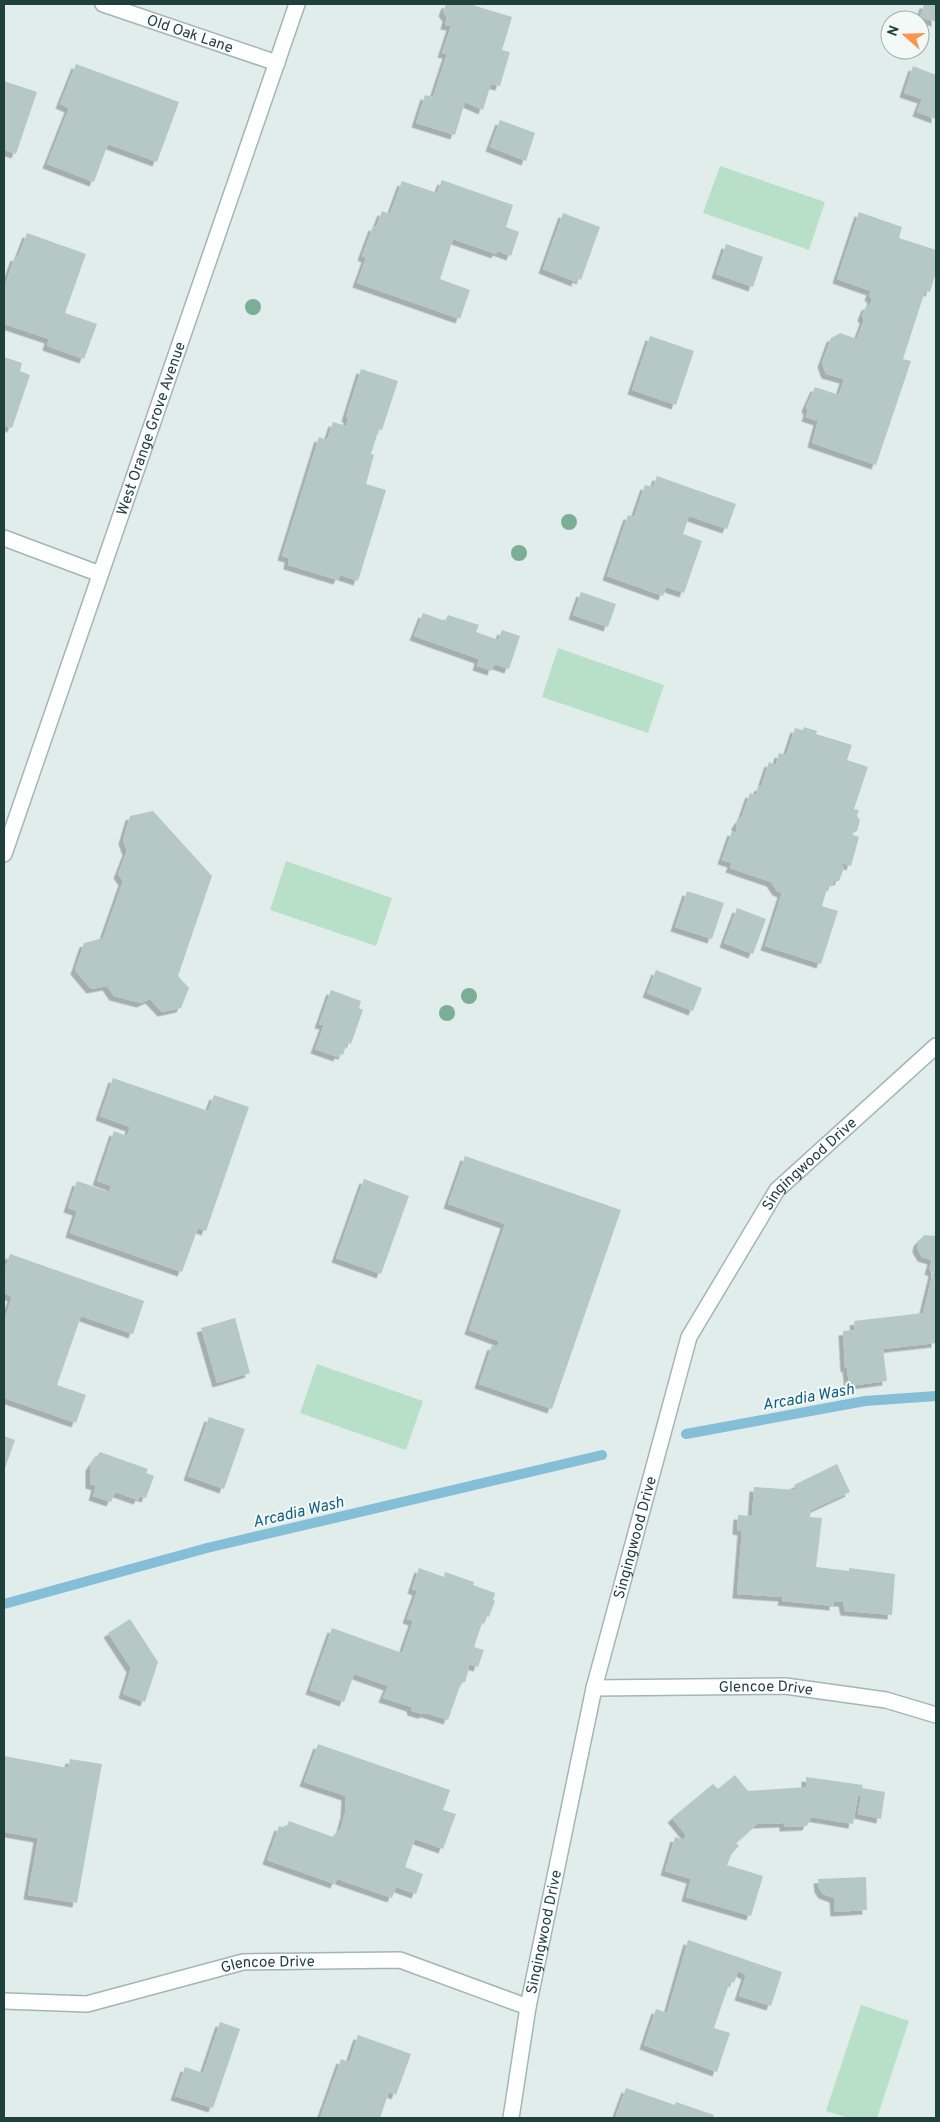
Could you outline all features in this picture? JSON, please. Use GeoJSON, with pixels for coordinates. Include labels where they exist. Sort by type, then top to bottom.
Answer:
{"type":"FeatureCollection","features":[{"type":"Feature","properties":{"kind":"street","name":"Old Oak Lane"},"geometry":{"type":"LineString","coordinates":[[103,4],[277,63]]}},
{"type":"Feature","properties":{"kind":"street","name":"West Orange Grove Avenue"},"geometry":{"type":"LineString","coordinates":[[4,854],[297,4]]}},
{"type":"Feature","properties":{"kind":"street"},"geometry":{"type":"LineString","coordinates":[[4,538],[100,574]]}},
{"type":"Feature","properties":{"kind":"street","name":"Singingwood Drive"},"geometry":{"type":"LineString","coordinates":[[511,2118],[528,2006],[594,1688],[689,1337],[778,1190],[936,1046]]}},
{"type":"Feature","properties":{"kind":"street","name":"Glencoe Drive"},"geometry":{"type":"LineString","coordinates":[[594,1688],[785,1686],[886,1700],[936,1715]]}},
{"type":"Feature","properties":{"kind":"street","name":"Glencoe Drive"},"geometry":{"type":"LineString","coordinates":[[4,2001],[87,2004],[243,1962],[400,1960],[528,2006]]}},
{"type":"Feature","properties":{"kind":"green space"},"geometry":{"type":"Polygon","coordinates":[[[720,166],[825,202],[809,250],[703,213],[720,166]]]}},
{"type":"Feature","properties":{"kind":"green space"},"geometry":{"type":"Polygon","coordinates":[[[558,648],[664,685],[648,733],[542,697],[558,648]]]}},
{"type":"Feature","properties":{"kind":"green space"},"geometry":{"type":"Polygon","coordinates":[[[286,861],[392,898],[376,946],[270,910],[286,861]]]}},
{"type":"Feature","properties":{"kind":"green space"},"geometry":{"type":"Polygon","coordinates":[[[317,1364],[423,1401],[406,1450],[300,1413],[317,1364]]]}},
{"type":"Feature","properties":{"kind":"green space"},"geometry":{"type":"Polygon","coordinates":[[[861,2005],[909,2021],[877,2118],[848,2118],[826,2111],[861,2005]]]}},
{"type":"Feature","properties":{"kind":"building"},"geometry":{"type":"Polygon","coordinates":[[[446,4],[469,4],[512,17],[502,50],[510,52],[500,86],[491,84],[483,110],[465,102],[455,135],[416,123],[425,95],[433,97],[447,54],[442,53],[451,26],[445,25],[447,17],[443,12],[446,4]]]}},
{"type":"Feature","properties":{"kind":"building"},"geometry":{"type":"Polygon","coordinates":[[[924,4],[936,4],[936,22],[930,20],[930,10],[922,10],[924,4]]]}},
{"type":"Feature","properties":{"kind":"building"},"geometry":{"type":"Polygon","coordinates":[[[76,64],[179,102],[157,162],[108,144],[94,182],[47,164],[69,108],[60,104],[76,64]]]}},
{"type":"Feature","properties":{"kind":"building"},"geometry":{"type":"Polygon","coordinates":[[[913,66],[936,75],[936,119],[917,112],[922,99],[904,93],[913,66]]]}},
{"type":"Feature","properties":{"kind":"building"},"geometry":{"type":"Polygon","coordinates":[[[4,81],[37,92],[16,154],[4,150],[4,81]]]}},
{"type":"Feature","properties":{"kind":"building"},"geometry":{"type":"Polygon","coordinates":[[[500,120],[535,133],[526,161],[490,147],[500,120]]]}},
{"type":"Feature","properties":{"kind":"building"},"geometry":{"type":"Polygon","coordinates":[[[442,180],[513,205],[506,227],[519,232],[511,256],[497,251],[496,254],[453,239],[440,279],[470,290],[460,319],[357,283],[366,258],[362,256],[373,226],[376,227],[382,211],[390,214],[402,181],[437,193],[442,180]]]}},
{"type":"Feature","properties":{"kind":"building"},"geometry":{"type":"Polygon","coordinates":[[[859,212],[902,227],[899,238],[936,250],[936,272],[930,292],[925,291],[903,359],[911,361],[876,465],[812,443],[818,421],[806,417],[808,411],[806,407],[815,387],[839,395],[844,379],[826,374],[822,363],[831,338],[840,333],[857,339],[864,320],[862,316],[866,306],[870,305],[872,299],[869,296],[871,291],[837,279],[859,212]]]}},
{"type":"Feature","properties":{"kind":"building"},"geometry":{"type":"Polygon","coordinates":[[[563,213],[600,227],[581,280],[577,278],[576,282],[543,269],[563,213]]]}},
{"type":"Feature","properties":{"kind":"building"},"geometry":{"type":"Polygon","coordinates":[[[27,233],[86,254],[65,313],[97,324],[84,359],[47,346],[49,339],[4,324],[4,288],[15,256],[18,257],[27,233]]]}},
{"type":"Feature","properties":{"kind":"building"},"geometry":{"type":"Polygon","coordinates":[[[726,244],[763,257],[753,287],[716,274],[726,244]]]}},
{"type":"Feature","properties":{"kind":"building"},"geometry":{"type":"Polygon","coordinates":[[[650,336],[694,351],[676,405],[632,390],[650,336]]]}},
{"type":"Feature","properties":{"kind":"building"},"geometry":{"type":"Polygon","coordinates":[[[4,357],[22,363],[20,371],[30,375],[12,428],[4,426],[4,357]]]}},
{"type":"Feature","properties":{"kind":"building"},"geometry":{"type":"Polygon","coordinates":[[[361,369],[398,381],[382,430],[379,429],[371,454],[374,455],[366,484],[386,490],[358,581],[340,575],[338,580],[288,565],[289,558],[282,556],[319,437],[327,440],[333,422],[346,426],[348,418],[346,417],[361,369]]]}},
{"type":"Feature","properties":{"kind":"building"},"geometry":{"type":"Polygon","coordinates":[[[657,476],[736,504],[727,529],[689,516],[683,534],[702,541],[684,593],[666,587],[663,596],[607,576],[628,515],[634,517],[645,485],[653,487],[657,476]]]}},
{"type":"Feature","properties":{"kind":"building"},"geometry":{"type":"Polygon","coordinates":[[[581,592],[616,604],[608,627],[573,615],[581,592]]]}},
{"type":"Feature","properties":{"kind":"building"},"geometry":{"type":"Polygon","coordinates":[[[423,613],[445,621],[448,615],[479,625],[476,632],[498,640],[502,630],[520,636],[509,669],[494,664],[492,671],[477,666],[479,659],[414,636],[423,613]]]}},
{"type":"Feature","properties":{"kind":"building"},"geometry":{"type":"Polygon","coordinates":[[[804,727],[817,731],[816,734],[852,745],[847,760],[868,767],[854,809],[859,810],[857,816],[860,820],[857,831],[850,834],[859,837],[851,866],[841,863],[844,868],[839,881],[834,881],[832,887],[828,885],[822,906],[838,911],[821,964],[765,946],[782,893],[777,891],[771,882],[730,868],[732,863],[722,860],[732,831],[737,833],[736,824],[742,816],[750,793],[756,795],[759,786],[761,787],[769,762],[776,765],[779,753],[786,755],[795,728],[803,730],[804,727]]]}},
{"type":"Feature","properties":{"kind":"building"},"geometry":{"type":"Polygon","coordinates":[[[153,811],[212,876],[178,976],[189,988],[181,1008],[162,1012],[150,999],[141,1003],[114,996],[107,986],[91,989],[75,970],[84,943],[103,938],[123,881],[118,874],[127,851],[123,840],[130,816],[153,811]]]}},
{"type":"Feature","properties":{"kind":"building"},"geometry":{"type":"Polygon","coordinates":[[[687,891],[724,903],[712,939],[675,927],[687,891]]]}},
{"type":"Feature","properties":{"kind":"building"},"geometry":{"type":"Polygon","coordinates":[[[737,908],[766,919],[753,954],[724,943],[737,908]]]}},
{"type":"Feature","properties":{"kind":"building"},"geometry":{"type":"Polygon","coordinates":[[[656,970],[702,988],[693,1011],[647,993],[656,970]]]}},
{"type":"Feature","properties":{"kind":"building"},"geometry":{"type":"Polygon","coordinates":[[[331,990],[361,1001],[359,1008],[363,1010],[351,1044],[347,1042],[343,1055],[339,1054],[338,1057],[315,1049],[324,1025],[319,1024],[331,990]]]}},
{"type":"Feature","properties":{"kind":"building"},"geometry":{"type":"Polygon","coordinates":[[[113,1078],[208,1111],[214,1095],[249,1107],[206,1231],[198,1228],[182,1272],[70,1233],[77,1211],[68,1208],[77,1181],[109,1192],[111,1186],[97,1181],[114,1131],[127,1136],[130,1127],[100,1116],[113,1078]]]}},
{"type":"Feature","properties":{"kind":"building"},"geometry":{"type":"Polygon","coordinates":[[[465,1156],[621,1210],[552,1409],[479,1384],[492,1345],[497,1347],[499,1341],[469,1330],[505,1224],[448,1204],[465,1156]]]}},
{"type":"Feature","properties":{"kind":"building"},"geometry":{"type":"Polygon","coordinates":[[[364,1179],[409,1196],[381,1274],[336,1258],[364,1179]]]}},
{"type":"Feature","properties":{"kind":"building"},"geometry":{"type":"Polygon","coordinates":[[[924,1235],[936,1236],[936,1343],[883,1349],[887,1381],[849,1386],[847,1367],[845,1368],[843,1331],[855,1330],[854,1321],[923,1313],[933,1272],[929,1270],[932,1260],[922,1257],[917,1248],[918,1242],[924,1235]]]}},
{"type":"Feature","properties":{"kind":"building"},"geometry":{"type":"Polygon","coordinates":[[[10,1254],[144,1301],[133,1334],[81,1316],[57,1385],[86,1395],[76,1423],[4,1398],[4,1321],[12,1297],[4,1293],[4,1271],[10,1254]]]}},
{"type":"Feature","properties":{"kind":"building"},"geometry":{"type":"Polygon","coordinates":[[[235,1318],[250,1373],[217,1383],[201,1328],[235,1318]]]}},
{"type":"Feature","properties":{"kind":"building"},"geometry":{"type":"Polygon","coordinates":[[[209,1417],[245,1429],[224,1489],[188,1476],[209,1417]]]}},
{"type":"Feature","properties":{"kind":"building"},"geometry":{"type":"Polygon","coordinates":[[[4,1436],[15,1440],[4,1471],[4,1436]]]}},
{"type":"Feature","properties":{"kind":"building"},"geometry":{"type":"Polygon","coordinates":[[[100,1452],[148,1469],[146,1473],[154,1476],[146,1498],[140,1496],[138,1500],[115,1492],[111,1502],[93,1496],[96,1486],[90,1484],[90,1466],[100,1452]]]}},
{"type":"Feature","properties":{"kind":"building"},"geometry":{"type":"Polygon","coordinates":[[[837,1464],[850,1492],[811,1510],[810,1517],[822,1518],[816,1567],[849,1571],[849,1568],[895,1574],[892,1615],[845,1611],[843,1602],[834,1602],[834,1606],[782,1601],[783,1597],[737,1594],[742,1531],[737,1530],[738,1515],[752,1516],[754,1487],[796,1490],[794,1485],[837,1464]]]}},
{"type":"Feature","properties":{"kind":"building"},"geometry":{"type":"Polygon","coordinates":[[[419,1568],[444,1577],[445,1572],[474,1582],[473,1585],[495,1593],[493,1600],[495,1601],[489,1617],[487,1616],[484,1624],[482,1623],[474,1647],[484,1650],[478,1667],[468,1664],[469,1669],[465,1682],[461,1683],[448,1720],[412,1711],[411,1707],[383,1698],[388,1686],[354,1674],[344,1702],[310,1690],[332,1628],[402,1653],[413,1621],[407,1619],[417,1591],[412,1589],[419,1568]]]}},
{"type":"Feature","properties":{"kind":"building"},"geometry":{"type":"Polygon","coordinates":[[[130,1619],[158,1662],[145,1702],[123,1694],[131,1668],[108,1633],[130,1619]]]}},
{"type":"Feature","properties":{"kind":"building"},"geometry":{"type":"Polygon","coordinates":[[[318,1744],[450,1790],[443,1810],[456,1814],[443,1849],[415,1839],[405,1867],[423,1874],[416,1894],[396,1887],[392,1898],[337,1879],[335,1884],[267,1860],[279,1826],[286,1828],[289,1821],[333,1837],[341,1828],[345,1813],[346,1796],[304,1782],[318,1744]]]}},
{"type":"Feature","properties":{"kind":"building"},"geometry":{"type":"Polygon","coordinates":[[[4,1756],[68,1768],[70,1759],[102,1764],[77,1903],[28,1895],[38,1838],[4,1832],[4,1756]]]}},
{"type":"Feature","properties":{"kind":"building"},"geometry":{"type":"Polygon","coordinates":[[[735,1775],[748,1791],[806,1787],[806,1777],[863,1785],[862,1788],[885,1792],[881,1819],[858,1814],[861,1796],[858,1795],[853,1824],[811,1817],[807,1826],[784,1827],[784,1823],[757,1824],[736,1843],[739,1846],[732,1853],[727,1865],[763,1876],[751,1916],[686,1897],[691,1879],[665,1871],[675,1837],[684,1840],[686,1835],[672,1818],[713,1784],[718,1789],[735,1775]]]}},
{"type":"Feature","properties":{"kind":"building"},"geometry":{"type":"Polygon","coordinates":[[[866,1877],[867,1910],[835,1912],[834,1898],[823,1894],[819,1888],[818,1879],[866,1877]]]}},
{"type":"Feature","properties":{"kind":"building"},"geometry":{"type":"Polygon","coordinates":[[[688,1940],[782,1972],[771,2006],[739,1996],[746,1975],[738,1971],[734,1983],[730,1981],[714,2028],[730,2033],[717,2072],[644,2045],[656,2009],[667,2013],[688,1940]]]}},
{"type":"Feature","properties":{"kind":"building"},"geometry":{"type":"Polygon","coordinates":[[[220,2022],[240,2029],[213,2108],[175,2096],[185,2067],[203,2073],[220,2022]]]}},
{"type":"Feature","properties":{"kind":"building"},"geometry":{"type":"Polygon","coordinates":[[[358,2035],[411,2054],[396,2095],[389,2092],[380,2118],[320,2118],[341,2059],[349,2062],[358,2035]]]}},
{"type":"Feature","properties":{"kind":"building"},"geometry":{"type":"Polygon","coordinates":[[[626,2088],[675,2105],[676,2102],[714,2115],[713,2118],[615,2118],[626,2088]]]}},
{"type":"Feature","properties":{"kind":"waterway","name":"Arcadia Wash"},"geometry":{"type":"LineString","coordinates":[[686,1434],[865,1401],[936,1396]]}},
{"type":"Feature","properties":{"kind":"waterway","name":"Arcadia Wash"},"geometry":{"type":"LineString","coordinates":[[4,1604],[207,1548],[602,1455]]}}]}
